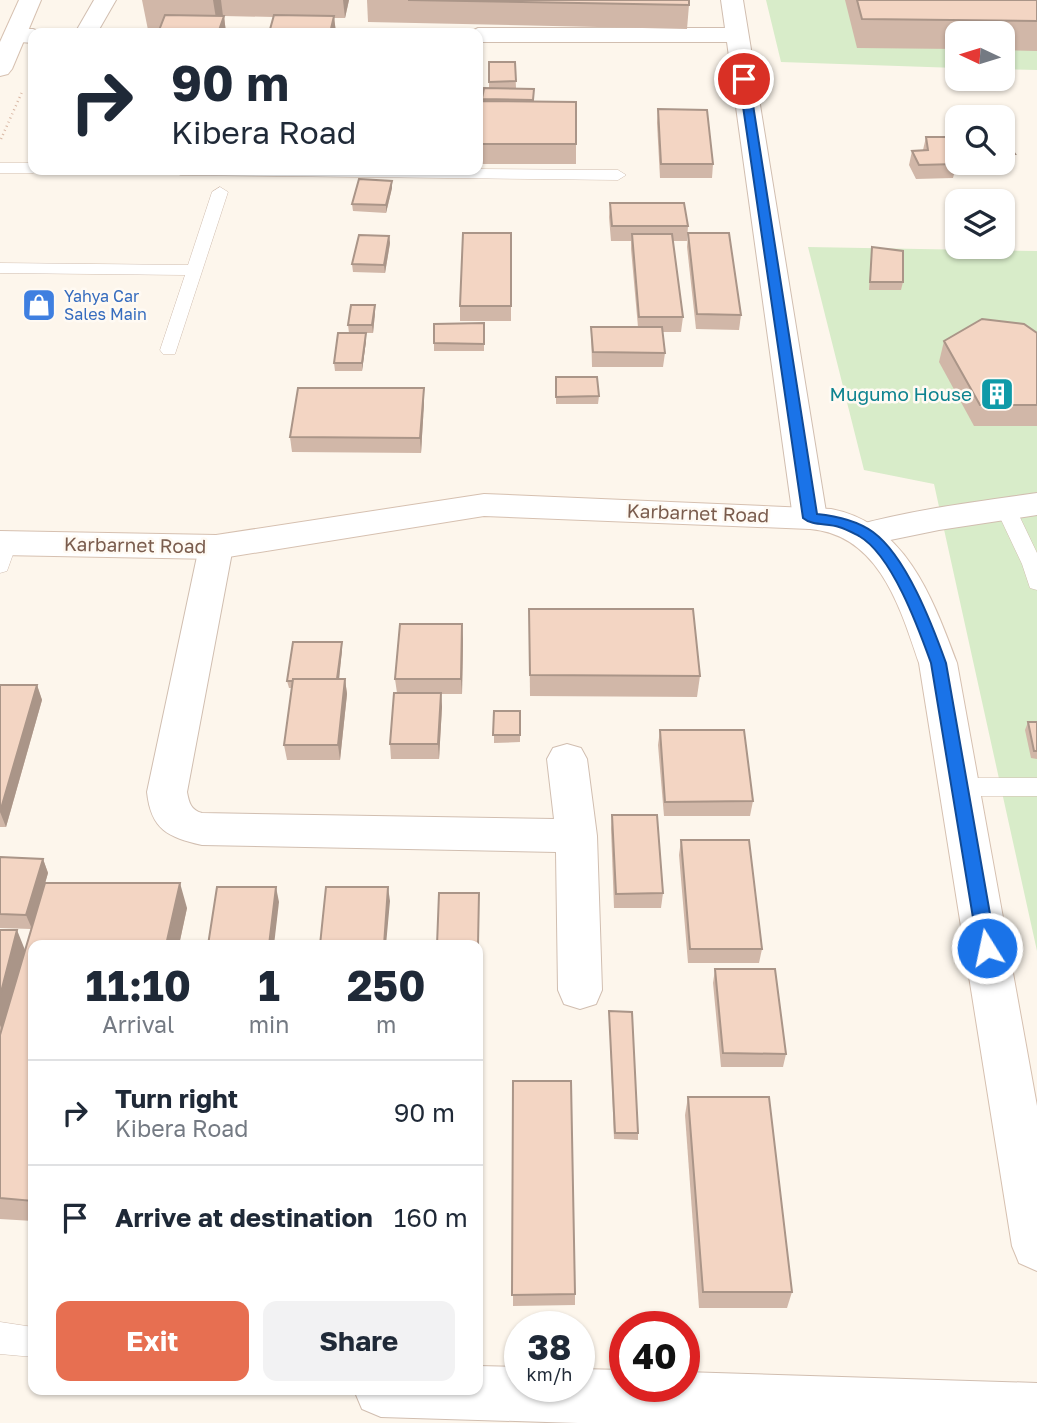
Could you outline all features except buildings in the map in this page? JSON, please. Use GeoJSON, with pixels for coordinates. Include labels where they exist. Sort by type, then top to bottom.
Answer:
{"type":"FeatureCollection","features":[{"type":"Feature","properties":{"kind":"street"},"geometry":{"type":"LineString","coordinates":[[0,69],[24,36],[30,0]]}},
{"type":"Feature","properties":{"kind":"street"},"geometry":{"type":"LineString","coordinates":[[89,28],[105,0]]}},
{"type":"Feature","properties":{"kind":"street"},"geometry":{"type":"LineString","coordinates":[[732,0],[810,518]]}},
{"type":"Feature","properties":{"kind":"street"},"geometry":{"type":"LineString","coordinates":[[483,35],[737,35]]}},
{"type":"Feature","properties":{"kind":"street","name":"Karbarnet Road"},"geometry":{"type":"LineString","coordinates":[[2,551],[216,547],[484,505],[810,518],[841,522],[866,534],[885,551],[923,621],[938,663],[1035,1226]]}},
{"type":"Feature","properties":{"kind":"street"},"geometry":{"type":"LineString","coordinates":[[866,534],[1021,506]]}},
{"type":"Feature","properties":{"kind":"street"},"geometry":{"type":"LineString","coordinates":[[216,547],[167,792],[169,808],[182,824],[202,828],[576,836]]}},
{"type":"Feature","properties":{"kind":"street"},"geometry":{"type":"LineString","coordinates":[[567,759],[576,836],[580,989]]}},
{"type":"Feature","properties":{"kind":"street"},"geometry":{"type":"LineString","coordinates":[[483,1393],[1037,1410]]}},
{"type":"Feature","properties":{"kind":"lane"},"geometry":{"type":"LineString","coordinates":[[0,168],[28,168]]}},
{"type":"Feature","properties":{"kind":"lane"},"geometry":{"type":"LineString","coordinates":[[483,173],[618,175]]}},
{"type":"Feature","properties":{"kind":"lane"},"geometry":{"type":"LineString","coordinates":[[169,350],[220,191]]}},
{"type":"Feature","properties":{"kind":"lane"},"geometry":{"type":"LineString","coordinates":[[0,268],[195,270]]}},
{"type":"Feature","properties":{"kind":"lane"},"geometry":{"type":"LineString","coordinates":[[1021,506],[1037,583]]}},
{"type":"Feature","properties":{"kind":"lane"},"geometry":{"type":"LineString","coordinates":[[959,787],[1037,787]]}},
{"type":"Feature","properties":{"kind":"lane"},"geometry":{"type":"LineString","coordinates":[[0,1338],[28,1341]]}},
{"type":"Feature","properties":{"kind":"path"},"geometry":{"type":"LineString","coordinates":[[0,141],[22,91]]}},
{"type":"Feature","properties":{"kind":"green space"},"geometry":{"type":"Polygon","coordinates":[[[766,0],[1037,0],[1037,70],[1015,69],[1015,21],[945,21],[945,68],[781,62],[766,0]]]}},
{"type":"Feature","properties":{"kind":"green space"},"geometry":{"type":"Polygon","coordinates":[[[808,247],[945,249],[945,259],[1015,259],[1015,251],[1037,251],[1037,951],[934,484],[864,470],[808,247]]]}},
{"type":"Feature","properties":{"kind":"place","name":"Yahya Car Sales Main"},"geometry":{"type":"Point","coordinates":[39,305]}},
{"type":"Feature","properties":{"kind":"place","name":"Mugumo House"},"geometry":{"type":"Point","coordinates":[997,394]}},
{"type":"Feature","properties":{"kind":"route"},"geometry":{"type":"LineString","coordinates":[[744,79],[810,518],[841,522],[866,534],[885,551],[923,621],[938,663],[987,948]]}}]}
